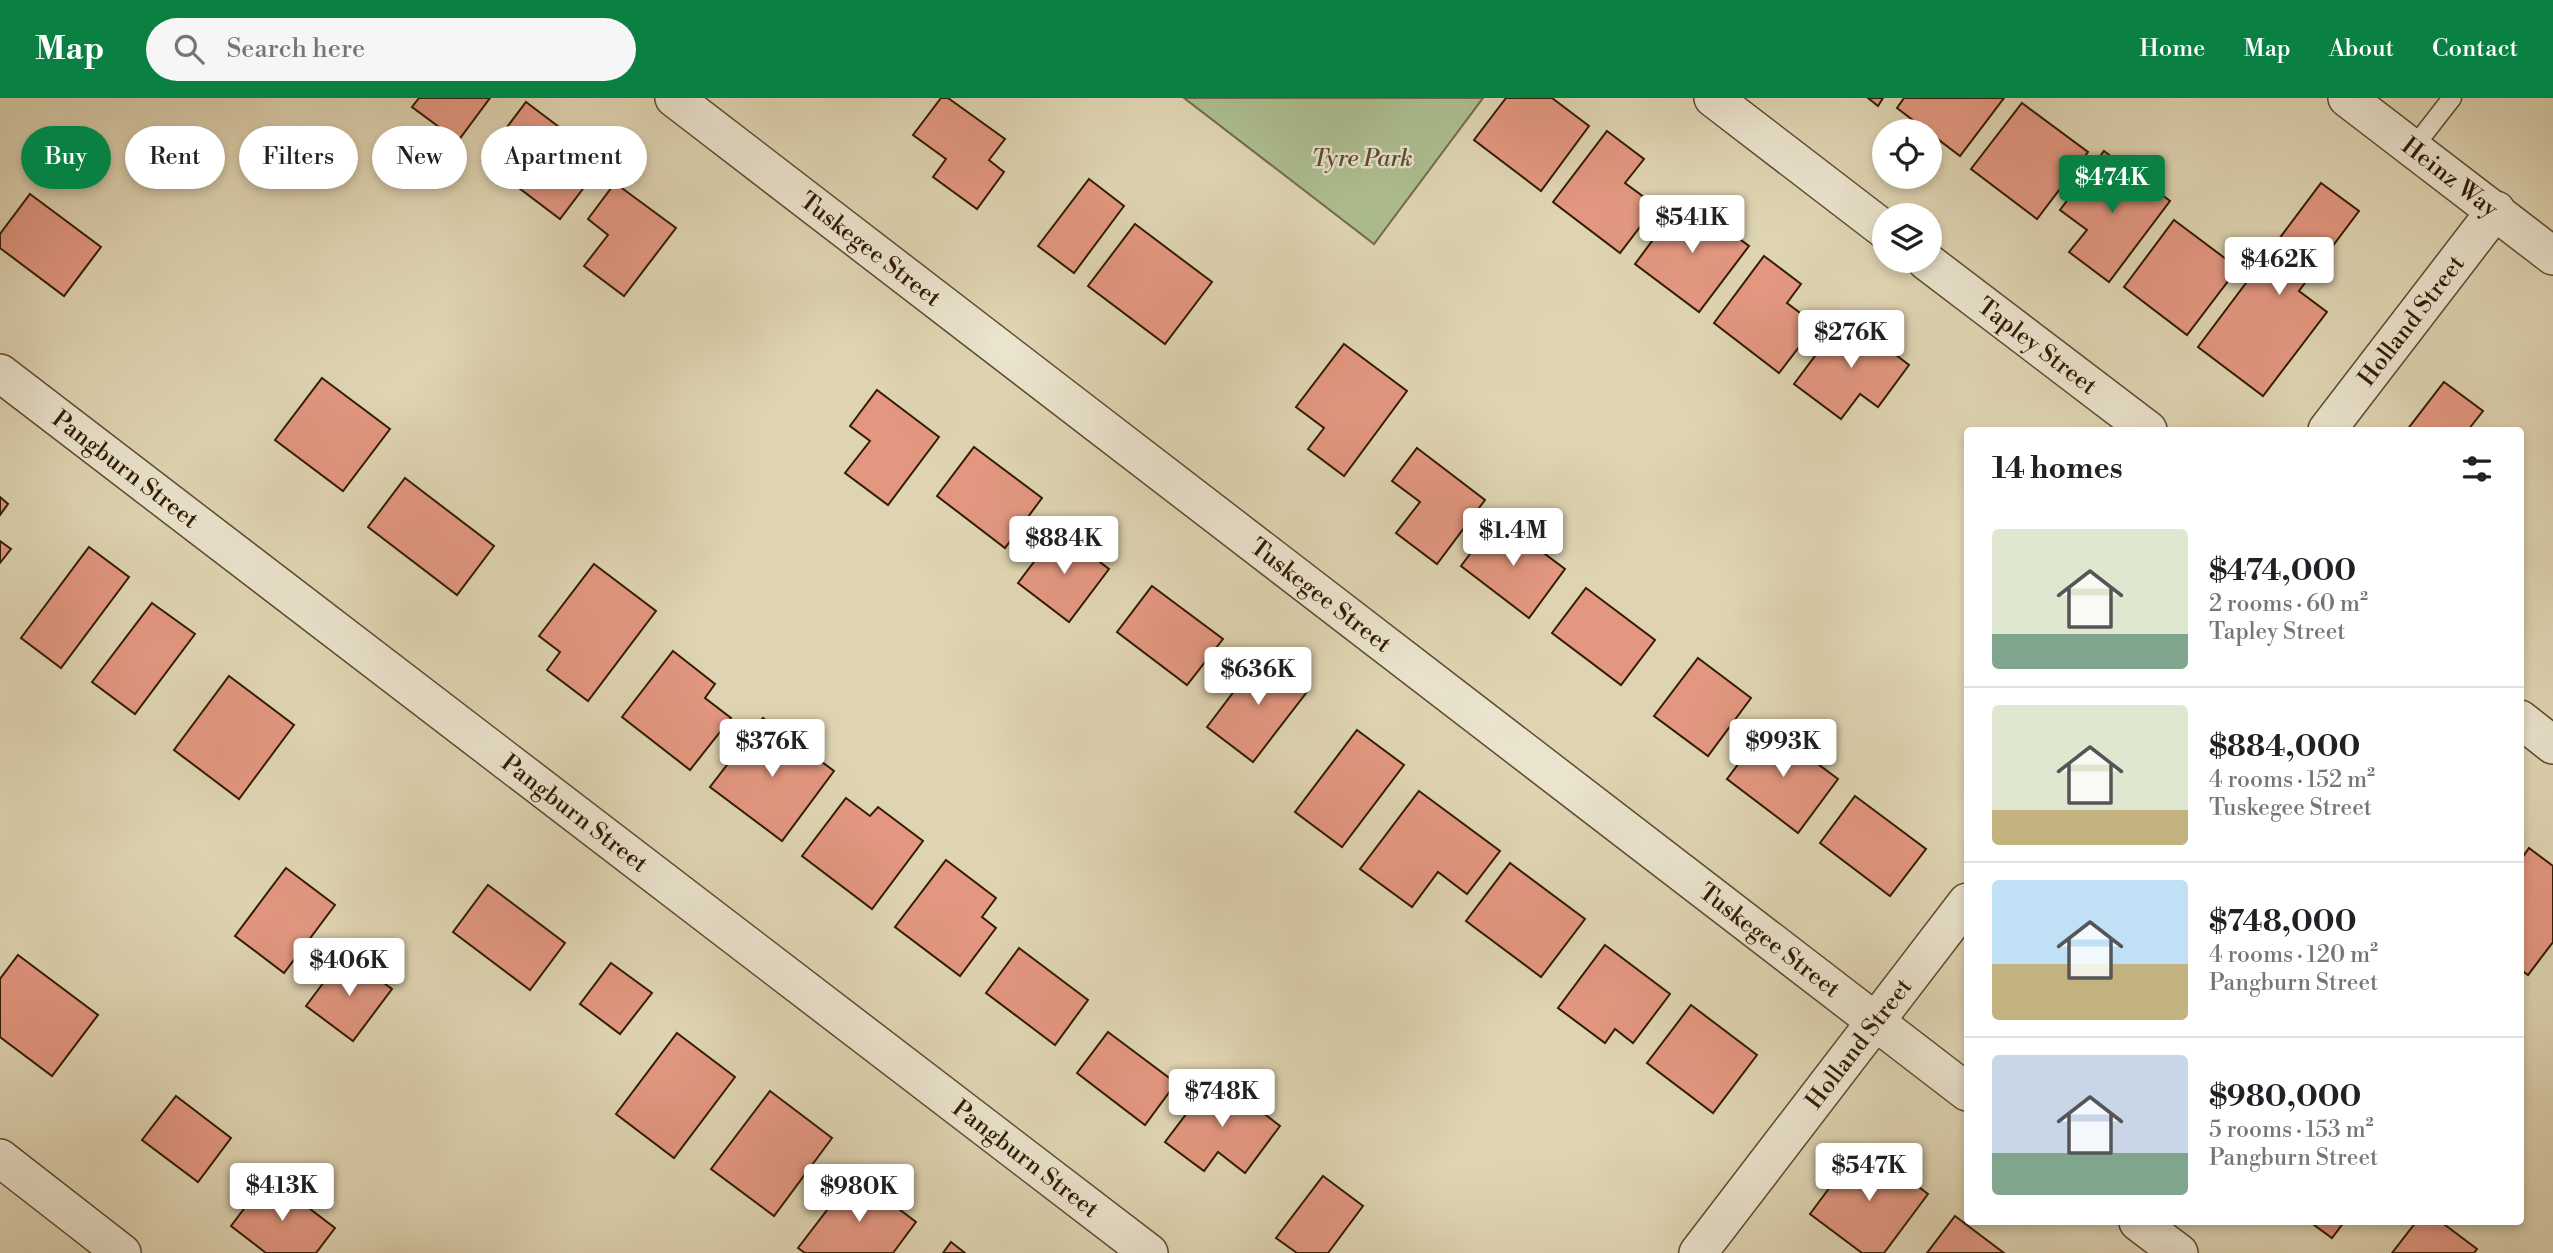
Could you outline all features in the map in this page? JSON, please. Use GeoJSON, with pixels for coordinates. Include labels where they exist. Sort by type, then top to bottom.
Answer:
{"type":"FeatureCollection","features":[{"type":"Feature","properties":{"kind":"street","name":"Tuskegee Street"},"geometry":{"type":"LineString","coordinates":[[674,98],[1964,1090]]}},
{"type":"Feature","properties":{"kind":"street"},"geometry":{"type":"LineString","coordinates":[[1713,98],[1872,220]]}},
{"type":"Feature","properties":{"kind":"street","name":"Heinz Way"},"geometry":{"type":"LineString","coordinates":[[2347,98],[2553,256]]}},
{"type":"Feature","properties":{"kind":"street","name":"Holland Street"},"geometry":{"type":"LineString","coordinates":[[2329,427],[2496,210]]}},
{"type":"Feature","properties":{"kind":"street","name":"Tapley Street"},"geometry":{"type":"LineString","coordinates":[[1942,273],[2144,427]]}},
{"type":"Feature","properties":{"kind":"street","name":"Pangburn Street"},"geometry":{"type":"LineString","coordinates":[[0,373],[1149,1253]]}},
{"type":"Feature","properties":{"kind":"street"},"geometry":{"type":"LineString","coordinates":[[2524,722],[2553,745]]}},
{"type":"Feature","properties":{"kind":"street","name":"Holland Street"},"geometry":{"type":"LineString","coordinates":[[1698,1253],[1964,906]]}},
{"type":"Feature","properties":{"kind":"street"},"geometry":{"type":"LineString","coordinates":[[0,1158],[122,1253]]}},
{"type":"Feature","properties":{"kind":"street"},"geometry":{"type":"LineString","coordinates":[[2142,1225],[2179,1253]]}},
{"type":"Feature","properties":{"kind":"lane"},"geometry":{"type":"LineString","coordinates":[[2413,148],[2452,98]]}},
{"type":"Feature","properties":{"kind":"green space","name":"Tyre Park"},"geometry":{"type":"Polygon","coordinates":[[[1184,98],[1483,98],[1374,244],[1184,98]]]}},
{"type":"Feature","properties":{"kind":"building"},"geometry":{"type":"Polygon","coordinates":[[[419,98],[490,98],[467,129],[467,126],[438,126],[412,107],[419,98]]]}},
{"type":"Feature","properties":{"kind":"building"},"geometry":{"type":"Polygon","coordinates":[[[941,98],[948,98],[1005,139],[989,160],[1004,172],[977,209],[933,177],[946,159],[913,135],[941,98]]]}},
{"type":"Feature","properties":{"kind":"building"},"geometry":{"type":"Polygon","coordinates":[[[1506,98],[1552,98],[1589,126],[1541,191],[1474,140],[1506,98]]]}},
{"type":"Feature","properties":{"kind":"building"},"geometry":{"type":"Polygon","coordinates":[[[1868,98],[1883,98],[1878,106],[1868,98]]]}},
{"type":"Feature","properties":{"kind":"building"},"geometry":{"type":"Polygon","coordinates":[[[1904,98],[2004,98],[1960,156],[1942,142],[1942,119],[1911,119],[1897,108],[1904,98]]]}},
{"type":"Feature","properties":{"kind":"building"},"geometry":{"type":"Polygon","coordinates":[[[526,102],[558,126],[508,126],[526,102]]]}},
{"type":"Feature","properties":{"kind":"building"},"geometry":{"type":"Polygon","coordinates":[[[2022,103],[2088,152],[2037,219],[1971,169],[2022,103]]]}},
{"type":"Feature","properties":{"kind":"building"},"geometry":{"type":"Polygon","coordinates":[[[1607,131],[1644,159],[1625,183],[1656,206],[1620,253],[1553,202],[1607,131]]]}},
{"type":"Feature","properties":{"kind":"building"},"geometry":{"type":"Polygon","coordinates":[[[2104,151],[2170,201],[2109,282],[2069,252],[2087,230],[2060,210],[2104,151]]]}},
{"type":"Feature","properties":{"kind":"building"},"geometry":{"type":"Polygon","coordinates":[[[1089,179],[1124,206],[1074,273],[1038,246],[1089,179]]]}},
{"type":"Feature","properties":{"kind":"building"},"geometry":{"type":"Polygon","coordinates":[[[2321,183],[2359,211],[2299,291],[2327,312],[2263,396],[2198,347],[2321,183]]]}},
{"type":"Feature","properties":{"kind":"building"},"geometry":{"type":"Polygon","coordinates":[[[520,189],[583,189],[560,219],[520,189]]]}},
{"type":"Feature","properties":{"kind":"building"},"geometry":{"type":"Polygon","coordinates":[[[610,189],[623,189],[676,228],[624,296],[584,266],[608,235],[588,219],[610,189]]]}},
{"type":"Feature","properties":{"kind":"building"},"geometry":{"type":"Polygon","coordinates":[[[30,194],[101,247],[64,296],[0,248],[0,234],[30,194]]]}},
{"type":"Feature","properties":{"kind":"building"},"geometry":{"type":"Polygon","coordinates":[[[1684,198],[1749,246],[1699,312],[1635,264],[1684,198]]]}},
{"type":"Feature","properties":{"kind":"building"},"geometry":{"type":"Polygon","coordinates":[[[2174,220],[2238,268],[2187,335],[2124,287],[2174,220]]]}},
{"type":"Feature","properties":{"kind":"building"},"geometry":{"type":"Polygon","coordinates":[[[1135,224],[1212,282],[1165,344],[1088,286],[1135,224]]]}},
{"type":"Feature","properties":{"kind":"building"},"geometry":{"type":"Polygon","coordinates":[[[1764,256],[1801,284],[1787,303],[1816,325],[1779,373],[1714,323],[1764,256]]]}},
{"type":"Feature","properties":{"kind":"building"},"geometry":{"type":"Polygon","coordinates":[[[1845,316],[1909,365],[1878,407],[1860,394],[1841,419],[1794,384],[1845,316]]]}},
{"type":"Feature","properties":{"kind":"building"},"geometry":{"type":"Polygon","coordinates":[[[1344,344],[1407,391],[1344,476],[1308,449],[1324,428],[1296,407],[1344,344]]]}},
{"type":"Feature","properties":{"kind":"building"},"geometry":{"type":"Polygon","coordinates":[[[322,378],[390,429],[343,491],[275,440],[322,378]]]}},
{"type":"Feature","properties":{"kind":"building"},"geometry":{"type":"Polygon","coordinates":[[[2444,382],[2483,411],[2470,427],[2409,427],[2444,382]]]}},
{"type":"Feature","properties":{"kind":"building"},"geometry":{"type":"Polygon","coordinates":[[[877,390],[939,437],[888,505],[845,473],[870,441],[850,426],[877,390]]]}},
{"type":"Feature","properties":{"kind":"building"},"geometry":{"type":"Polygon","coordinates":[[[974,447],[1042,498],[1005,548],[937,496],[974,447]]]}},
{"type":"Feature","properties":{"kind":"building"},"geometry":{"type":"Polygon","coordinates":[[[1417,448],[1485,500],[1437,564],[1396,533],[1420,502],[1392,481],[1417,448]]]}},
{"type":"Feature","properties":{"kind":"building"},"geometry":{"type":"Polygon","coordinates":[[[405,478],[494,546],[457,595],[368,527],[405,478]]]}},
{"type":"Feature","properties":{"kind":"building"},"geometry":{"type":"Polygon","coordinates":[[[0,497],[8,504],[0,515],[0,497]]]}},
{"type":"Feature","properties":{"kind":"building"},"geometry":{"type":"Polygon","coordinates":[[[1497,518],[1565,569],[1529,618],[1461,566],[1497,518]]]}},
{"type":"Feature","properties":{"kind":"building"},"geometry":{"type":"Polygon","coordinates":[[[1058,530],[1109,569],[1069,622],[1018,583],[1058,530]]]}},
{"type":"Feature","properties":{"kind":"building"},"geometry":{"type":"Polygon","coordinates":[[[0,541],[11,549],[0,563],[0,541]]]}},
{"type":"Feature","properties":{"kind":"building"},"geometry":{"type":"Polygon","coordinates":[[[89,547],[129,577],[61,668],[21,638],[89,547]]]}},
{"type":"Feature","properties":{"kind":"building"},"geometry":{"type":"Polygon","coordinates":[[[594,564],[656,611],[588,701],[547,670],[560,652],[539,636],[594,564]]]}},
{"type":"Feature","properties":{"kind":"building"},"geometry":{"type":"Polygon","coordinates":[[[1152,586],[1223,639],[1187,685],[1117,632],[1152,586]]]}},
{"type":"Feature","properties":{"kind":"building"},"geometry":{"type":"Polygon","coordinates":[[[1586,588],[1655,640],[1621,685],[1552,633],[1586,588]]]}},
{"type":"Feature","properties":{"kind":"building"},"geometry":{"type":"Polygon","coordinates":[[[152,603],[195,634],[135,714],[92,682],[152,603]]]}},
{"type":"Feature","properties":{"kind":"building"},"geometry":{"type":"Polygon","coordinates":[[[673,651],[715,684],[705,698],[731,718],[690,770],[622,717],[673,651]]]}},
{"type":"Feature","properties":{"kind":"building"},"geometry":{"type":"Polygon","coordinates":[[[1263,653],[1310,688],[1253,762],[1207,727],[1263,653]]]}},
{"type":"Feature","properties":{"kind":"building"},"geometry":{"type":"Polygon","coordinates":[[[1698,658],[1751,698],[1708,756],[1654,716],[1698,658]]]}},
{"type":"Feature","properties":{"kind":"building"},"geometry":{"type":"Polygon","coordinates":[[[229,676],[294,725],[239,799],[174,750],[229,676]]]}},
{"type":"Feature","properties":{"kind":"building"},"geometry":{"type":"Polygon","coordinates":[[[763,718],[834,771],[782,841],[710,787],[763,718]]]}},
{"type":"Feature","properties":{"kind":"building"},"geometry":{"type":"Polygon","coordinates":[[[1767,726],[1838,779],[1798,833],[1727,779],[1767,726]]]}},
{"type":"Feature","properties":{"kind":"building"},"geometry":{"type":"Polygon","coordinates":[[[1357,730],[1404,765],[1342,847],[1295,812],[1357,730]]]}},
{"type":"Feature","properties":{"kind":"building"},"geometry":{"type":"Polygon","coordinates":[[[1419,791],[1500,851],[1467,894],[1438,872],[1412,907],[1360,869],[1419,791]]]}},
{"type":"Feature","properties":{"kind":"building"},"geometry":{"type":"Polygon","coordinates":[[[1855,796],[1926,849],[1890,896],[1820,843],[1855,796]]]}},
{"type":"Feature","properties":{"kind":"building"},"geometry":{"type":"Polygon","coordinates":[[[846,798],[870,816],[878,807],[923,841],[872,909],[802,856],[846,798]]]}},
{"type":"Feature","properties":{"kind":"building"},"geometry":{"type":"Polygon","coordinates":[[[2529,848],[2553,866],[2553,942],[2528,975],[2524,972],[2524,855],[2529,848]]]}},
{"type":"Feature","properties":{"kind":"building"},"geometry":{"type":"Polygon","coordinates":[[[946,860],[996,898],[982,917],[996,928],[960,976],[895,927],[946,860]]]}},
{"type":"Feature","properties":{"kind":"building"},"geometry":{"type":"Polygon","coordinates":[[[1510,863],[1585,919],[1541,977],[1466,921],[1510,863]]]}},
{"type":"Feature","properties":{"kind":"building"},"geometry":{"type":"Polygon","coordinates":[[[286,868],[335,905],[284,973],[235,936],[286,868]]]}},
{"type":"Feature","properties":{"kind":"building"},"geometry":{"type":"Polygon","coordinates":[[[488,885],[565,943],[530,990],[453,932],[488,885]]]}},
{"type":"Feature","properties":{"kind":"building"},"geometry":{"type":"Polygon","coordinates":[[[1605,945],[1670,994],[1633,1043],[1615,1029],[1605,1043],[1558,1008],[1605,945]]]}},
{"type":"Feature","properties":{"kind":"building"},"geometry":{"type":"Polygon","coordinates":[[[1019,948],[1088,1000],[1055,1045],[986,993],[1019,948]]]}},
{"type":"Feature","properties":{"kind":"building"},"geometry":{"type":"Polygon","coordinates":[[[345,954],[392,989],[353,1041],[306,1006],[345,954]]]}},
{"type":"Feature","properties":{"kind":"building"},"geometry":{"type":"Polygon","coordinates":[[[18,955],[98,1015],[52,1076],[0,1037],[0,979],[18,955]]]}},
{"type":"Feature","properties":{"kind":"building"},"geometry":{"type":"Polygon","coordinates":[[[611,963],[652,993],[620,1034],[580,1004],[611,963]]]}},
{"type":"Feature","properties":{"kind":"building"},"geometry":{"type":"Polygon","coordinates":[[[1691,1005],[1757,1055],[1713,1113],[1647,1063],[1691,1005]]]}},
{"type":"Feature","properties":{"kind":"building"},"geometry":{"type":"Polygon","coordinates":[[[1108,1032],[1176,1083],[1145,1125],[1077,1073],[1108,1032]]]}},
{"type":"Feature","properties":{"kind":"building"},"geometry":{"type":"Polygon","coordinates":[[[677,1033],[735,1077],[674,1158],[616,1114],[677,1033]]]}},
{"type":"Feature","properties":{"kind":"building"},"geometry":{"type":"Polygon","coordinates":[[[1215,1076],[1280,1126],[1245,1173],[1218,1152],[1204,1171],[1165,1142],[1215,1076]]]}},
{"type":"Feature","properties":{"kind":"building"},"geometry":{"type":"Polygon","coordinates":[[[770,1091],[832,1138],[774,1216],[711,1169],[770,1091]]]}},
{"type":"Feature","properties":{"kind":"building"},"geometry":{"type":"Polygon","coordinates":[[[176,1096],[231,1138],[198,1182],[142,1140],[176,1096]]]}},
{"type":"Feature","properties":{"kind":"building"},"geometry":{"type":"Polygon","coordinates":[[[1862,1144],[1928,1194],[1884,1253],[1862,1253],[1810,1214],[1862,1144]]]}},
{"type":"Feature","properties":{"kind":"building"},"geometry":{"type":"Polygon","coordinates":[[[854,1175],[916,1222],[893,1253],[805,1253],[798,1248],[854,1175]]]}},
{"type":"Feature","properties":{"kind":"building"},"geometry":{"type":"Polygon","coordinates":[[[1323,1176],[1363,1206],[1328,1253],[1297,1253],[1276,1238],[1323,1176]]]}},
{"type":"Feature","properties":{"kind":"building"},"geometry":{"type":"Polygon","coordinates":[[[268,1177],[335,1228],[316,1253],[266,1253],[231,1226],[268,1177]]]}},
{"type":"Feature","properties":{"kind":"building"},"geometry":{"type":"Polygon","coordinates":[[[1955,1216],[2004,1253],[1927,1253],[1955,1216]]]}},
{"type":"Feature","properties":{"kind":"building"},"geometry":{"type":"Polygon","coordinates":[[[2314,1225],[2342,1225],[2332,1238],[2314,1225]]]}},
{"type":"Feature","properties":{"kind":"building"},"geometry":{"type":"Polygon","coordinates":[[[2414,1225],[2445,1225],[2477,1249],[2474,1253],[2392,1253],[2414,1225]]]}},
{"type":"Feature","properties":{"kind":"building"},"geometry":{"type":"Polygon","coordinates":[[[951,1242],[965,1253],[943,1253],[951,1242]]]}}]}
